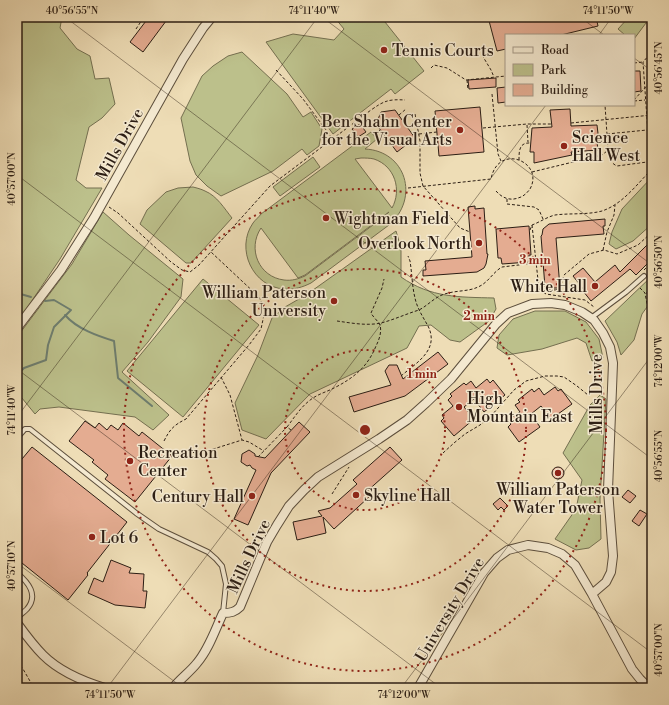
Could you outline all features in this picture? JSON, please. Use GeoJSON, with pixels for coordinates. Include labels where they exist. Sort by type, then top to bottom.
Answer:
{"type":"FeatureCollection","features":[{"type":"Feature","properties":{"kind":"street","name":"Mills Drive"},"geometry":{"type":"LineString","coordinates":[[17,328],[61,270],[94,218],[183,60],[203,28],[212,17]]}},
{"type":"Feature","properties":{"kind":"street","name":"Mills Drive"},"geometry":{"type":"LineString","coordinates":[[173,688],[193,668],[204,653],[223,613],[230,613],[240,607],[267,542],[289,506],[318,477],[407,420],[451,379],[496,324],[508,314],[532,304],[551,303],[565,305],[582,312],[594,320],[610,347],[613,363],[608,490],[613,556],[611,572],[606,582],[592,594]]}},
{"type":"Feature","properties":{"kind":"street","name":"University Drive"},"geometry":{"type":"LineString","coordinates":[[418,688],[484,573],[496,558],[508,550],[528,545],[548,548],[562,554],[575,565],[632,669],[649,688]]}},
{"type":"Feature","properties":{"kind":"street"},"geometry":{"type":"LineString","coordinates":[[17,623],[42,654],[61,670],[105,688]]}},
{"type":"Feature","properties":{"kind":"lane"},"geometry":{"type":"LineString","coordinates":[[591,318],[626,292],[644,276]]}},
{"type":"Feature","properties":{"kind":"lane"},"geometry":{"type":"LineString","coordinates":[[17,438],[25,429],[30,429],[136,513],[159,529],[208,552],[222,566],[226,584],[223,613]]}},
{"type":"Feature","properties":{"kind":"lane"},"geometry":{"type":"LineString","coordinates":[[17,573],[26,580],[31,588],[33,598],[28,608],[17,618]]}},
{"type":"Feature","properties":{"kind":"path"},"geometry":{"type":"LineString","coordinates":[[136,28],[144,17]]}},
{"type":"Feature","properties":{"kind":"path"},"geometry":{"type":"LineString","coordinates":[[650,54],[644,62],[649,147],[652,147]]}},
{"type":"Feature","properties":{"kind":"path"},"geometry":{"type":"LineString","coordinates":[[482,55],[495,77]]}},
{"type":"Feature","properties":{"kind":"path"},"geometry":{"type":"LineString","coordinates":[[635,63],[644,62]]}},
{"type":"Feature","properties":{"kind":"path"},"geometry":{"type":"LineString","coordinates":[[431,68],[434,65],[447,68],[466,80],[505,76]]}},
{"type":"Feature","properties":{"kind":"path"},"geometry":{"type":"LineString","coordinates":[[276,70],[303,99],[332,139]]}},
{"type":"Feature","properties":{"kind":"path"},"geometry":{"type":"LineString","coordinates":[[467,80],[468,90]]}},
{"type":"Feature","properties":{"kind":"path"},"geometry":{"type":"LineString","coordinates":[[635,99],[652,80]]}},
{"type":"Feature","properties":{"kind":"path"},"geometry":{"type":"LineString","coordinates":[[645,88],[652,87]]}},
{"type":"Feature","properties":{"kind":"path"},"geometry":{"type":"LineString","coordinates":[[492,94],[498,154],[501,162]]}},
{"type":"Feature","properties":{"kind":"path"},"geometry":{"type":"LineString","coordinates":[[103,203],[118,213],[171,262],[182,270],[190,272],[199,265],[270,186],[383,101],[395,99],[405,100]]}},
{"type":"Feature","properties":{"kind":"path"},"geometry":{"type":"LineString","coordinates":[[635,100],[646,100]]}},
{"type":"Feature","properties":{"kind":"path"},"geometry":{"type":"LineString","coordinates":[[605,106],[607,150],[610,161],[617,166],[652,160]]}},
{"type":"Feature","properties":{"kind":"path"},"geometry":{"type":"LineString","coordinates":[[399,116],[406,109]]}},
{"type":"Feature","properties":{"kind":"path"},"geometry":{"type":"LineString","coordinates":[[415,114],[420,140],[420,173],[423,186],[460,228],[470,232]]}},
{"type":"Feature","properties":{"kind":"path"},"geometry":{"type":"LineString","coordinates":[[571,123],[652,115]]}},
{"type":"Feature","properties":{"kind":"path"},"geometry":{"type":"LineString","coordinates":[[527,124],[528,143]]}},
{"type":"Feature","properties":{"kind":"path"},"geometry":{"type":"LineString","coordinates":[[483,128],[527,124],[551,124]]}},
{"type":"Feature","properties":{"kind":"path"},"geometry":{"type":"LineString","coordinates":[[375,134],[380,130]]}},
{"type":"Feature","properties":{"kind":"path"},"geometry":{"type":"LineString","coordinates":[[607,134],[648,130]]}},
{"type":"Feature","properties":{"kind":"path"},"geometry":{"type":"LineString","coordinates":[[418,134],[437,132]]}},
{"type":"Feature","properties":{"kind":"path"},"geometry":{"type":"LineString","coordinates":[[520,160],[521,147],[523,144],[531,143]]}},
{"type":"Feature","properties":{"kind":"path"},"geometry":{"type":"LineString","coordinates":[[532,172],[602,155],[607,150]]}},
{"type":"Feature","properties":{"kind":"path"},"geometry":{"type":"LineString","coordinates":[[408,188],[491,179],[497,166],[507,159],[520,160],[526,164],[532,172],[533,180],[528,192],[517,199],[507,199],[496,191]]}},
{"type":"Feature","properties":{"kind":"path"},"geometry":{"type":"LineString","coordinates":[[532,224],[554,215],[602,211],[623,199],[652,169]]}},
{"type":"Feature","properties":{"kind":"path"},"geometry":{"type":"LineString","coordinates":[[507,199],[507,204],[534,206],[539,210],[543,220]]}},
{"type":"Feature","properties":{"kind":"path"},"geometry":{"type":"LineString","coordinates":[[603,250],[607,232],[614,215],[615,204]]}},
{"type":"Feature","properties":{"kind":"path"},"geometry":{"type":"LineString","coordinates":[[530,230],[532,224]]}},
{"type":"Feature","properties":{"kind":"path"},"geometry":{"type":"LineString","coordinates":[[532,224],[539,289],[546,294],[585,300],[599,312]]}},
{"type":"Feature","properties":{"kind":"path"},"geometry":{"type":"LineString","coordinates":[[539,289],[556,290],[560,288],[564,276],[589,254],[604,250],[617,254],[638,245],[652,232]]}},
{"type":"Feature","properties":{"kind":"path"},"geometry":{"type":"LineString","coordinates":[[164,441],[175,425],[186,419],[261,329],[265,310],[259,297],[211,252]]}},
{"type":"Feature","properties":{"kind":"path"},"geometry":{"type":"LineString","coordinates":[[401,376],[427,353],[431,344],[431,336],[428,327],[422,318],[415,298],[408,256]]}},
{"type":"Feature","properties":{"kind":"path"},"geometry":{"type":"LineString","coordinates":[[644,276],[644,269],[652,262]]}},
{"type":"Feature","properties":{"kind":"path"},"geometry":{"type":"LineString","coordinates":[[337,321],[366,324],[379,323],[419,310],[441,295],[480,286],[502,267],[535,263]]}},
{"type":"Feature","properties":{"kind":"path"},"geometry":{"type":"LineString","coordinates":[[258,457],[287,427],[308,401],[319,394],[335,388],[365,366],[372,356],[379,339],[379,323],[371,313],[384,280]]}},
{"type":"Feature","properties":{"kind":"path"},"geometry":{"type":"LineString","coordinates":[[639,287],[645,293],[650,320],[652,322]]}},
{"type":"Feature","properties":{"kind":"path"},"geometry":{"type":"LineString","coordinates":[[645,293],[652,293]]}},
{"type":"Feature","properties":{"kind":"path"},"geometry":{"type":"LineString","coordinates":[[443,453],[454,443],[491,416],[514,390],[526,381],[545,376],[557,376],[564,378],[588,395]]}},
{"type":"Feature","properties":{"kind":"path"},"geometry":{"type":"LineString","coordinates":[[221,377],[230,395],[242,440]]}},
{"type":"Feature","properties":{"kind":"path"},"geometry":{"type":"LineString","coordinates":[[287,427],[291,430]]}},
{"type":"Feature","properties":{"kind":"path"},"geometry":{"type":"LineString","coordinates":[[178,454],[207,452],[242,440],[264,451]]}},
{"type":"Feature","properties":{"kind":"path"},"geometry":{"type":"LineString","coordinates":[[332,494],[351,464]]}},
{"type":"Feature","properties":{"kind":"path"},"geometry":{"type":"LineString","coordinates":[[17,662],[23,668],[34,688]]}},
{"type":"Feature","properties":{"kind":"green space"},"geometry":{"type":"Polygon","coordinates":[[[17,17],[62,17],[60,28],[77,49],[90,56],[95,79],[109,78],[115,104],[102,118],[89,127],[76,180],[86,188],[102,188],[60,259],[23,314],[17,315],[17,17]]]}},
{"type":"Feature","properties":{"kind":"green space"},"geometry":{"type":"Polygon","coordinates":[[[381,17],[424,71],[395,94],[391,89],[333,134],[266,42],[293,34],[334,40],[344,29],[335,18],[381,17]]]}},
{"type":"Feature","properties":{"kind":"green space"},"geometry":{"type":"Polygon","coordinates":[[[629,17],[652,17],[652,21],[646,23],[635,38],[635,34],[624,34],[618,29],[629,17]]]}},
{"type":"Feature","properties":{"kind":"green space"},"geometry":{"type":"Polygon","coordinates":[[[242,52],[287,94],[303,117],[311,112],[322,129],[319,146],[307,155],[302,149],[273,171],[221,196],[207,186],[196,175],[190,161],[181,118],[202,76],[213,66],[228,56],[242,52]]]}},
{"type":"Feature","properties":{"kind":"green space","name":"Wightman Field"},"geometry":{"type":"Polygon","coordinates":[[[371,132],[377,139],[365,149],[379,152],[390,158],[399,167],[404,178],[406,190],[404,202],[399,214],[389,225],[311,283],[298,288],[284,289],[273,287],[264,282],[250,265],[246,244],[248,233],[253,223],[261,214],[371,132]],[[369,158],[355,159],[392,208],[395,201],[396,186],[392,173],[381,162],[369,158]],[[389,212],[305,275],[298,278],[261,228],[255,245],[258,261],[268,274],[275,278],[292,280],[300,278],[305,276],[389,212]]]}},
{"type":"Feature","properties":{"kind":"green space"},"geometry":{"type":"Polygon","coordinates":[[[313,157],[320,167],[280,196],[273,187],[313,157]]]}},
{"type":"Feature","properties":{"kind":"green space"},"geometry":{"type":"Polygon","coordinates":[[[652,177],[652,224],[633,241],[616,249],[609,244],[612,232],[622,209],[652,177]]]}},
{"type":"Feature","properties":{"kind":"green space"},"geometry":{"type":"Polygon","coordinates":[[[193,187],[204,190],[213,196],[232,218],[191,263],[186,263],[140,224],[147,210],[166,192],[178,188],[193,187]]]}},
{"type":"Feature","properties":{"kind":"green space"},"geometry":{"type":"Polygon","coordinates":[[[103,212],[183,279],[181,297],[148,342],[122,372],[169,415],[153,430],[135,417],[59,407],[40,409],[35,414],[17,392],[17,337],[72,264],[103,212]]]}},
{"type":"Feature","properties":{"kind":"green space"},"geometry":{"type":"Polygon","coordinates":[[[396,231],[401,248],[401,277],[412,284],[434,293],[494,298],[496,309],[489,321],[460,342],[450,340],[431,325],[419,326],[407,348],[310,394],[266,439],[242,430],[235,403],[258,355],[272,318],[285,307],[306,295],[396,231]]]}},
{"type":"Feature","properties":{"kind":"green space"},"geometry":{"type":"Polygon","coordinates":[[[652,276],[652,300],[642,314],[634,340],[621,355],[617,342],[605,321],[652,276]]]}},
{"type":"Feature","properties":{"kind":"green space"},"geometry":{"type":"Polygon","coordinates":[[[203,279],[259,325],[183,417],[127,371],[203,279]]]}},
{"type":"Feature","properties":{"kind":"green space"},"geometry":{"type":"Polygon","coordinates":[[[535,311],[565,311],[586,322],[599,339],[603,358],[592,361],[586,343],[577,338],[542,349],[507,355],[497,348],[499,335],[513,319],[535,311]]]}},
{"type":"Feature","properties":{"kind":"green space"},"geometry":{"type":"Polygon","coordinates":[[[600,395],[606,399],[600,499],[601,539],[589,548],[576,550],[555,539],[576,509],[582,480],[563,453],[590,405],[600,395]]]}},
{"type":"Feature","properties":{"kind":"building"},"geometry":{"type":"Polygon","coordinates":[[[149,17],[169,17],[143,52],[130,42],[149,17]]]}},
{"type":"Feature","properties":{"kind":"building"},"geometry":{"type":"Polygon","coordinates":[[[488,17],[596,17],[598,26],[565,34],[505,34],[505,49],[497,51],[488,17]]]}},
{"type":"Feature","properties":{"kind":"building"},"geometry":{"type":"Polygon","coordinates":[[[635,71],[640,71],[641,91],[635,92],[635,71]]]}},
{"type":"Feature","properties":{"kind":"building"},"geometry":{"type":"Polygon","coordinates":[[[496,78],[496,87],[469,89],[468,80],[496,78]]]}},
{"type":"Feature","properties":{"kind":"building"},"geometry":{"type":"Polygon","coordinates":[[[505,87],[505,102],[498,103],[497,88],[505,87]]]}},
{"type":"Feature","properties":{"kind":"building","name":"Ben Shahn Center for the Visual Arts"},"geometry":{"type":"Polygon","coordinates":[[[480,107],[484,152],[439,156],[435,111],[480,107]]]}},
{"type":"Feature","properties":{"kind":"building","name":"Science Hall West"},"geometry":{"type":"Polygon","coordinates":[[[570,109],[571,126],[597,125],[599,142],[597,142],[598,150],[571,152],[572,155],[534,163],[534,152],[530,152],[532,128],[552,127],[550,110],[570,109]]]}},
{"type":"Feature","properties":{"kind":"building"},"geometry":{"type":"Polygon","coordinates":[[[395,110],[415,138],[397,152],[376,124],[381,112],[395,110]]]}},
{"type":"Feature","properties":{"kind":"building"},"geometry":{"type":"Polygon","coordinates":[[[360,124],[366,132],[358,137],[352,129],[360,124]]]}},
{"type":"Feature","properties":{"kind":"building","name":"Overlook North"},"geometry":{"type":"Polygon","coordinates":[[[475,206],[475,209],[484,208],[488,254],[484,268],[477,272],[423,276],[423,270],[426,270],[425,261],[472,257],[468,207],[475,206]]]}},
{"type":"Feature","properties":{"kind":"building"},"geometry":{"type":"Polygon","coordinates":[[[605,219],[605,226],[603,226],[604,234],[556,238],[560,288],[545,287],[541,236],[543,229],[549,224],[605,219]]]}},
{"type":"Feature","properties":{"kind":"building"},"geometry":{"type":"Polygon","coordinates":[[[529,226],[531,255],[529,255],[529,262],[502,264],[501,258],[498,258],[496,229],[529,226]]]}},
{"type":"Feature","properties":{"kind":"building","name":"White Hall"},"geometry":{"type":"Polygon","coordinates":[[[652,240],[652,259],[636,275],[630,269],[591,301],[573,276],[583,268],[595,282],[615,265],[620,272],[652,240]]]}},
{"type":"Feature","properties":{"kind":"building"},"geometry":{"type":"Polygon","coordinates":[[[438,352],[448,364],[405,396],[354,412],[349,397],[391,385],[385,371],[389,365],[397,365],[403,379],[438,352]]]}},
{"type":"Feature","properties":{"kind":"building","name":"High Mountain East"},"geometry":{"type":"Polygon","coordinates":[[[487,379],[490,383],[493,380],[505,395],[484,412],[474,399],[464,407],[474,419],[454,436],[441,421],[444,418],[442,415],[453,406],[448,400],[452,396],[450,394],[464,383],[466,385],[471,381],[476,388],[487,379]]]}},
{"type":"Feature","properties":{"kind":"building"},"geometry":{"type":"Polygon","coordinates":[[[555,387],[558,391],[561,389],[572,404],[551,419],[541,406],[531,414],[540,427],[519,442],[508,427],[511,424],[508,420],[520,412],[515,405],[520,402],[518,400],[532,389],[534,392],[539,388],[544,395],[555,387]]]}},
{"type":"Feature","properties":{"kind":"building","name":"Recreation Center"},"geometry":{"type":"Polygon","coordinates":[[[85,421],[95,428],[99,423],[107,430],[111,425],[118,430],[123,423],[139,436],[142,432],[172,456],[135,502],[105,479],[108,475],[92,462],[94,460],[69,441],[85,421]]]}},
{"type":"Feature","properties":{"kind":"building","name":"Century Hall"},"geometry":{"type":"Polygon","coordinates":[[[299,422],[310,432],[271,473],[248,525],[234,519],[256,470],[250,465],[247,466],[241,462],[242,454],[249,450],[255,454],[255,456],[265,458],[299,422]]]}},
{"type":"Feature","properties":{"kind":"building"},"geometry":{"type":"Polygon","coordinates":[[[32,447],[127,522],[68,600],[17,559],[17,465],[32,447]]]}},
{"type":"Feature","properties":{"kind":"building","name":"Skyline Hall"},"geometry":{"type":"Polygon","coordinates":[[[390,447],[402,460],[365,493],[369,497],[334,529],[323,517],[326,533],[297,540],[293,522],[322,516],[318,511],[330,508],[357,484],[353,480],[390,447]]]}},
{"type":"Feature","properties":{"kind":"building","name":"William Paterson Water Tower"},"geometry":{"type":"Polygon","coordinates":[[[556,467],[560,467],[564,473],[560,479],[556,479],[552,475],[552,471],[556,467]]]}},
{"type":"Feature","properties":{"kind":"building"},"geometry":{"type":"Polygon","coordinates":[[[628,490],[636,496],[630,503],[622,497],[628,490]]]}},
{"type":"Feature","properties":{"kind":"building"},"geometry":{"type":"Polygon","coordinates":[[[500,498],[508,506],[504,510],[501,507],[498,510],[493,504],[500,498]]]}},
{"type":"Feature","properties":{"kind":"building"},"geometry":{"type":"Polygon","coordinates":[[[640,510],[647,514],[639,526],[632,521],[640,510]]]}},
{"type":"Feature","properties":{"kind":"building"},"geometry":{"type":"Polygon","coordinates":[[[111,560],[131,568],[129,573],[144,574],[143,591],[147,591],[145,608],[115,605],[88,593],[94,578],[103,582],[111,560]]]}},
{"type":"Feature","properties":{"kind":"waterway"},"geometry":{"type":"LineString","coordinates":[[17,293],[31,297]]}},
{"type":"Feature","properties":{"kind":"waterway"},"geometry":{"type":"LineString","coordinates":[[17,375],[24,368],[46,360],[48,345],[54,327],[71,310],[54,300],[45,301]]}},
{"type":"Feature","properties":{"kind":"waterway"},"geometry":{"type":"LineString","coordinates":[[65,315],[82,328],[114,341],[118,378],[152,406]]}},
{"type":"Feature","properties":{"kind":"place","name":"Tennis Courts"},"geometry":{"type":"Point","coordinates":[384,50]}},
{"type":"Feature","properties":{"kind":"place","name":"Ben Shahn Center for the Visual Arts"},"geometry":{"type":"Point","coordinates":[460,130]}},
{"type":"Feature","properties":{"kind":"place","name":"Science Hall West"},"geometry":{"type":"Point","coordinates":[564,146]}},
{"type":"Feature","properties":{"kind":"place","name":"Wightman Field"},"geometry":{"type":"Point","coordinates":[326,218]}},
{"type":"Feature","properties":{"kind":"place","name":"Overlook North"},"geometry":{"type":"Point","coordinates":[479,243]}},
{"type":"Feature","properties":{"kind":"place","name":"White Hall"},"geometry":{"type":"Point","coordinates":[595,286]}},
{"type":"Feature","properties":{"kind":"place","name":"William Paterson University"},"geometry":{"type":"Point","coordinates":[334,301]}},
{"type":"Feature","properties":{"kind":"place","name":"High Mountain East"},"geometry":{"type":"Point","coordinates":[459,407]}},
{"type":"Feature","properties":{"kind":"place","name":"Recreation Center"},"geometry":{"type":"Point","coordinates":[130,461]}},
{"type":"Feature","properties":{"kind":"place","name":"William Paterson Water Tower"},"geometry":{"type":"Point","coordinates":[558,473]}},
{"type":"Feature","properties":{"kind":"place","name":"Skyline Hall"},"geometry":{"type":"Point","coordinates":[356,495]}},
{"type":"Feature","properties":{"kind":"place","name":"Century Hall"},"geometry":{"type":"Point","coordinates":[252,496]}},
{"type":"Feature","properties":{"kind":"place","name":"Lot 6"},"geometry":{"type":"Point","coordinates":[92,537]}}]}
